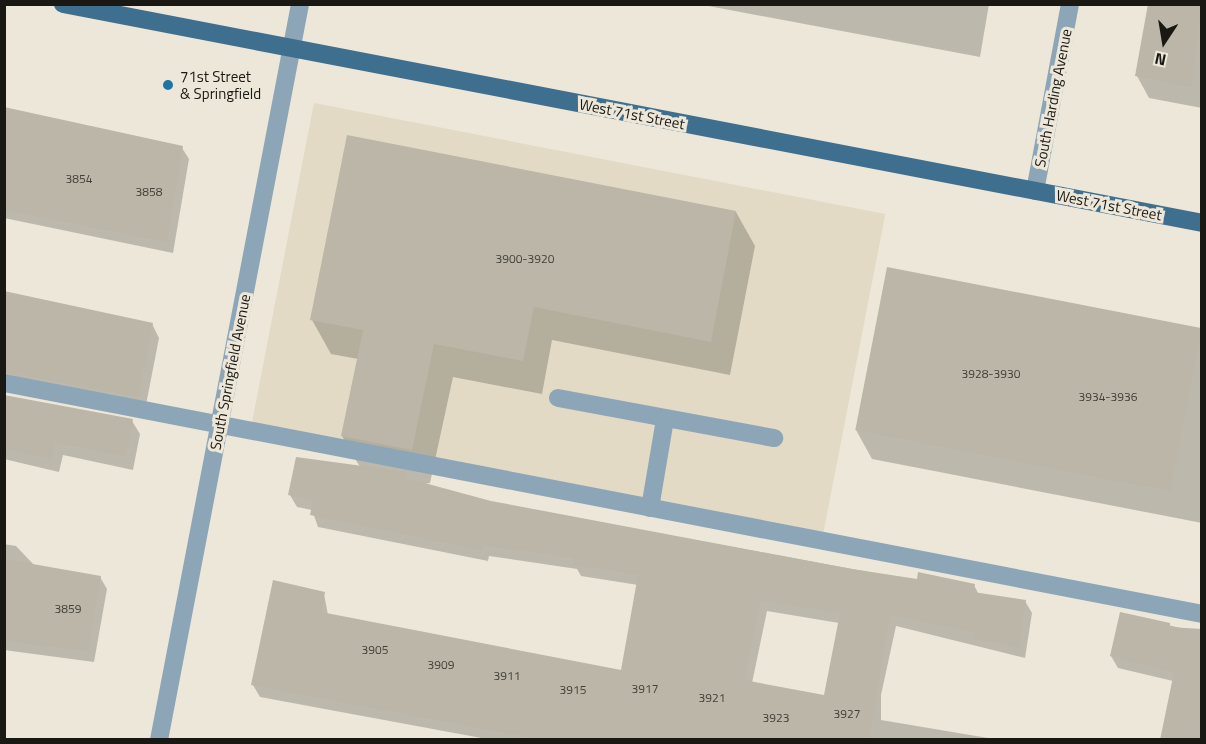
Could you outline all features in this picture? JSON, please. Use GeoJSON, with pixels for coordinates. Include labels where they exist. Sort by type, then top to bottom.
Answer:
{"type":"FeatureCollection","features":[{"type":"Feature","properties":{"kind":"main road","name":"West 71st Street"},"geometry":{"type":"LineString","coordinates":[[63,4],[1202,223]]}},
{"type":"Feature","properties":{"kind":"street","name":"South Springfield Avenue"},"geometry":{"type":"LineString","coordinates":[[159,740],[300,4]]}},
{"type":"Feature","properties":{"kind":"street","name":"South Harding Avenue"},"geometry":{"type":"LineString","coordinates":[[1035,191],[1070,4]]}},
{"type":"Feature","properties":{"kind":"street"},"geometry":{"type":"LineString","coordinates":[[4,383],[1202,614]]}},
{"type":"Feature","properties":{"kind":"street"},"geometry":{"type":"LineString","coordinates":[[558,398],[774,438]]}},
{"type":"Feature","properties":{"kind":"street"},"geometry":{"type":"LineString","coordinates":[[650,508],[665,419]]}},
{"type":"Feature","properties":{"kind":"shaded area"},"geometry":{"type":"Polygon","coordinates":[[[314,103],[885,214],[822,542],[250,431],[314,103]]]}},
{"type":"Feature","properties":{"kind":"building"},"geometry":{"type":"Polygon","coordinates":[[[1148,4],[1202,4],[1192,87],[1135,76],[1148,4]]]}},
{"type":"Feature","properties":{"kind":"building"},"geometry":{"type":"Polygon","coordinates":[[[4,107],[183,146],[167,242],[4,210],[4,107]]]}},
{"type":"Feature","properties":{"kind":"building"},"geometry":{"type":"Polygon","coordinates":[[[347,135],[736,211],[711,342],[534,307],[523,361],[434,344],[412,450],[341,436],[363,330],[310,320],[347,135]]]}},
{"type":"Feature","properties":{"kind":"building"},"geometry":{"type":"Polygon","coordinates":[[[887,267],[1202,328],[1170,491],[855,430],[887,267]]]}},
{"type":"Feature","properties":{"kind":"building"},"geometry":{"type":"Polygon","coordinates":[[[4,291],[153,323],[138,397],[4,372],[4,291]]]}},
{"type":"Feature","properties":{"kind":"building"},"geometry":{"type":"Polygon","coordinates":[[[4,395],[133,419],[126,457],[55,442],[52,459],[4,449],[4,395]]]}},
{"type":"Feature","properties":{"kind":"building"},"geometry":{"type":"Polygon","coordinates":[[[296,457],[407,472],[406,478],[491,501],[852,569],[917,579],[918,572],[975,584],[973,592],[1026,600],[1019,647],[973,639],[975,632],[890,615],[869,740],[543,740],[251,685],[273,580],[325,592],[321,612],[621,670],[638,575],[573,565],[574,558],[482,545],[481,550],[310,515],[313,500],[288,495],[296,457]],[[761,600],[744,680],[824,695],[840,613],[761,600]]]}},
{"type":"Feature","properties":{"kind":"building"},"geometry":{"type":"Polygon","coordinates":[[[4,559],[101,576],[88,651],[4,641],[4,559]]]}},
{"type":"Feature","properties":{"kind":"building"},"geometry":{"type":"Polygon","coordinates":[[[1120,612],[1170,623],[1170,627],[1202,629],[1202,740],[1160,740],[1174,672],[1110,656],[1120,612]]]}},
{"type":"Feature","properties":{"kind":"place","name":"71st Street & Springfield"},"geometry":{"type":"Point","coordinates":[168,85]}}]}
